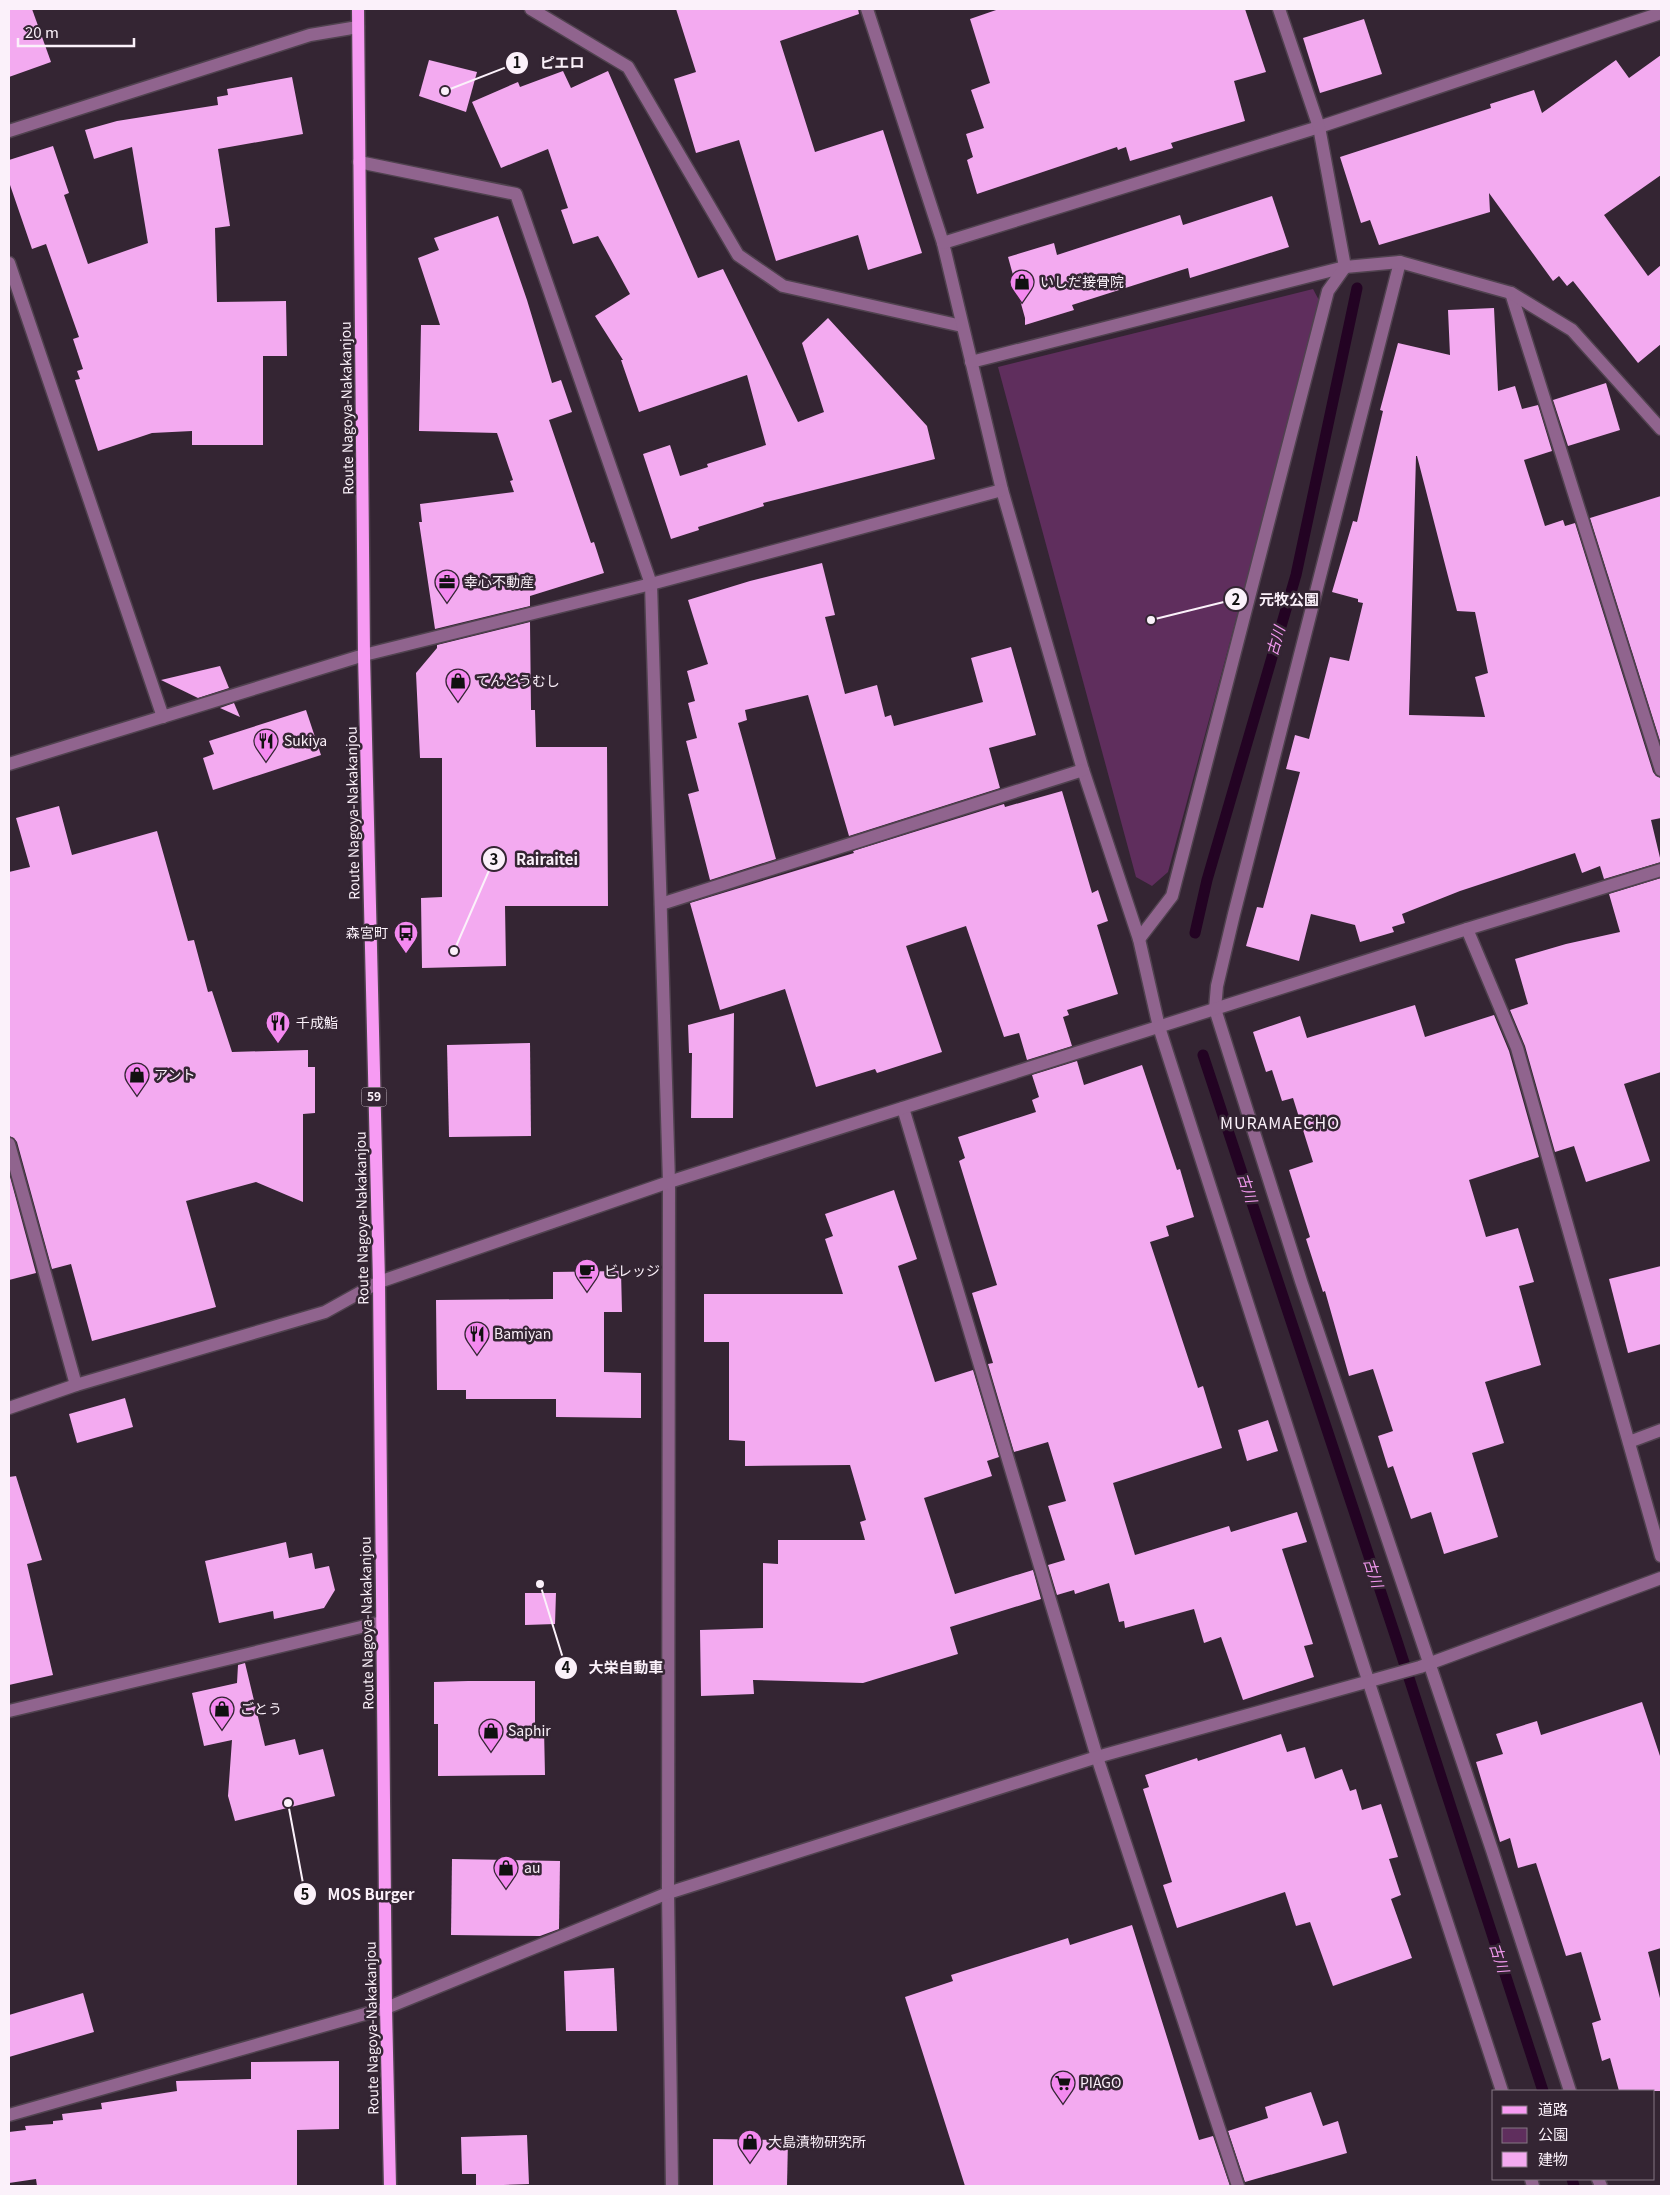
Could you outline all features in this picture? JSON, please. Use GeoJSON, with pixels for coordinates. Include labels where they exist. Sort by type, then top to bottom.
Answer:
{"type":"FeatureCollection","features":[{"type":"Feature","properties":{"kind":"main road","name":"Route Nagoya-Nakakanjou"},"geometry":{"type":"LineString","coordinates":[[358,9],[364,655],[379,1282],[386,2008],[390,2186]]}},
{"type":"Feature","properties":{"kind":"street"},"geometry":{"type":"LineString","coordinates":[[531,9],[628,67],[738,255],[783,286],[962,326]]}},
{"type":"Feature","properties":{"kind":"street"},"geometry":{"type":"LineString","coordinates":[[867,9],[942,243],[1002,490],[1083,770],[1139,939],[1159,1027],[1375,1681],[1502,2090]]}},
{"type":"Feature","properties":{"kind":"street"},"geometry":{"type":"LineString","coordinates":[[1139,939],[1172,896],[1328,291],[1344,267],[1319,127],[1279,9]]}},
{"type":"Feature","properties":{"kind":"street"},"geometry":{"type":"LineString","coordinates":[[942,243],[1319,127],[1661,13]]}},
{"type":"Feature","properties":{"kind":"street"},"geometry":{"type":"LineString","coordinates":[[9,131],[310,35],[358,27]]}},
{"type":"Feature","properties":{"kind":"street"},"geometry":{"type":"LineString","coordinates":[[359,162],[516,194],[651,584],[669,1182],[668,1893],[672,2186]]}},
{"type":"Feature","properties":{"kind":"street"},"geometry":{"type":"LineString","coordinates":[[971,362],[1344,267],[1400,262],[1511,293],[1572,330],[1661,429]]}},
{"type":"Feature","properties":{"kind":"street"},"geometry":{"type":"LineString","coordinates":[[1400,262],[1234,914],[1217,986],[1215,1009],[1424,1666],[1570,2090]]}},
{"type":"Feature","properties":{"kind":"street"},"geometry":{"type":"LineString","coordinates":[[9,263],[163,717]]}},
{"type":"Feature","properties":{"kind":"street"},"geometry":{"type":"LineString","coordinates":[[1511,293],[1661,770]]}},
{"type":"Feature","properties":{"kind":"street"},"geometry":{"type":"LineString","coordinates":[[9,764],[364,655],[651,584],[1002,490]]}},
{"type":"Feature","properties":{"kind":"street"},"geometry":{"type":"LineString","coordinates":[[661,904],[1083,770]]}},
{"type":"Feature","properties":{"kind":"street"},"geometry":{"type":"LineString","coordinates":[[9,1408],[76,1385],[326,1312],[379,1282],[669,1182],[1467,929],[1661,870]]}},
{"type":"Feature","properties":{"kind":"street"},"geometry":{"type":"LineString","coordinates":[[1467,929],[1517,1048],[1661,1556]]}},
{"type":"Feature","properties":{"kind":"street"},"geometry":{"type":"LineString","coordinates":[[902,1108],[1097,1757],[1238,2186]]}},
{"type":"Feature","properties":{"kind":"street"},"geometry":{"type":"LineString","coordinates":[[9,1144],[76,1385]]}},
{"type":"Feature","properties":{"kind":"street"},"geometry":{"type":"LineString","coordinates":[[1629,1442],[1661,1430]]}},
{"type":"Feature","properties":{"kind":"street"},"geometry":{"type":"LineString","coordinates":[[9,2114],[386,2008],[668,1893],[1097,1757],[1424,1666],[1661,1578]]}},
{"type":"Feature","properties":{"kind":"street"},"geometry":{"type":"LineString","coordinates":[[9,1711],[382,1622]]}},
{"type":"Feature","properties":{"kind":"green space"},"geometry":{"type":"Polygon","coordinates":[[[1313,289],[1321,304],[1168,872],[1152,886],[1136,877],[998,367],[1313,289]]]}},
{"type":"Feature","properties":{"kind":"building"},"geometry":{"type":"Polygon","coordinates":[[[9,9],[32,9],[51,62],[9,77],[9,9]]]}},
{"type":"Feature","properties":{"kind":"building"},"geometry":{"type":"Polygon","coordinates":[[[676,9],[858,9],[859,14],[780,41],[815,152],[883,130],[922,253],[868,270],[858,235],[776,261],[739,140],[696,153],[674,79],[696,72],[676,9]]]}},
{"type":"Feature","properties":{"kind":"building"},"geometry":{"type":"Polygon","coordinates":[[[999,9],[1245,9],[1266,72],[1234,81],[1245,121],[1171,143],[1173,148],[1130,161],[1126,147],[1118,150],[1117,147],[977,194],[967,160],[973,157],[966,134],[984,128],[971,90],[990,83],[970,19],[999,9]]]}},
{"type":"Feature","properties":{"kind":"building"},"geometry":{"type":"Polygon","coordinates":[[[1364,19],[1382,74],[1320,93],[1303,38],[1364,19]]]}},
{"type":"Feature","properties":{"kind":"building"},"geometry":{"type":"Polygon","coordinates":[[[1661,55],[1661,175],[1604,215],[1648,276],[1661,265],[1661,344],[1638,363],[1573,281],[1567,286],[1559,276],[1553,281],[1489,193],[1490,212],[1379,245],[1370,220],[1361,223],[1340,157],[1491,108],[1490,104],[1534,90],[1542,113],[1616,60],[1629,78],[1661,55]]]}},
{"type":"Feature","properties":{"kind":"building"},"geometry":{"type":"Polygon","coordinates":[[[429,60],[477,72],[466,112],[419,96],[429,60]]]}},
{"type":"Feature","properties":{"kind":"building"},"geometry":{"type":"Polygon","coordinates":[[[563,71],[571,88],[608,71],[698,278],[723,269],[798,422],[824,412],[802,343],[828,318],[927,426],[935,459],[763,503],[764,506],[698,527],[699,530],[671,539],[643,454],[670,445],[680,476],[708,467],[707,464],[766,445],[747,375],[639,412],[621,360],[623,360],[595,316],[630,294],[598,236],[573,244],[561,210],[568,208],[548,149],[501,168],[472,102],[518,82],[520,87],[563,71]]]}},
{"type":"Feature","properties":{"kind":"building"},"geometry":{"type":"Polygon","coordinates":[[[292,77],[303,134],[218,149],[230,226],[215,228],[217,302],[286,301],[287,356],[263,356],[263,445],[192,445],[192,431],[152,433],[98,451],[75,380],[80,379],[77,371],[83,369],[73,339],[79,337],[46,244],[32,249],[9,182],[9,160],[53,146],[69,193],[64,195],[88,264],[148,243],[132,147],[94,159],[85,130],[117,121],[218,105],[217,97],[228,95],[227,89],[292,77]]]}},
{"type":"Feature","properties":{"kind":"building"},"geometry":{"type":"Polygon","coordinates":[[[1272,196],[1289,247],[1190,278],[1188,268],[1072,305],[1074,310],[1025,325],[1025,318],[1008,257],[1054,243],[1057,255],[1180,215],[1183,225],[1272,196]]]}},
{"type":"Feature","properties":{"kind":"building"},"geometry":{"type":"Polygon","coordinates":[[[498,216],[527,300],[552,383],[561,380],[572,412],[549,420],[591,543],[594,542],[604,573],[530,596],[530,606],[435,629],[419,522],[422,522],[420,504],[514,492],[510,481],[513,480],[497,433],[419,431],[421,325],[440,325],[418,258],[439,250],[434,238],[498,216]]]}},
{"type":"Feature","properties":{"kind":"building"},"geometry":{"type":"Polygon","coordinates":[[[1494,308],[1498,391],[1515,386],[1522,409],[1538,405],[1552,451],[1524,460],[1545,526],[1563,520],[1565,526],[1575,523],[1653,772],[1661,778],[1661,818],[1651,820],[1661,862],[1604,879],[1600,866],[1582,873],[1575,853],[1460,891],[1402,914],[1405,923],[1392,927],[1394,932],[1360,942],[1355,925],[1311,914],[1299,961],[1246,946],[1257,907],[1263,908],[1300,772],[1286,769],[1295,735],[1309,739],[1330,657],[1349,661],[1363,603],[1358,602],[1358,599],[1332,592],[1353,521],[1357,522],[1383,411],[1380,410],[1398,343],[1450,355],[1448,310],[1494,308]],[[1417,456],[1409,715],[1485,717],[1475,677],[1488,673],[1475,612],[1457,611],[1417,456]]]}},
{"type":"Feature","properties":{"kind":"building"},"geometry":{"type":"Polygon","coordinates":[[[1606,383],[1620,430],[1568,446],[1553,400],[1606,383]]]}},
{"type":"Feature","properties":{"kind":"building"},"geometry":{"type":"Polygon","coordinates":[[[1661,496],[1661,744],[1590,518],[1661,496]]]}},
{"type":"Feature","properties":{"kind":"building"},"geometry":{"type":"Polygon","coordinates":[[[822,563],[835,615],[825,617],[845,694],[877,685],[885,717],[891,715],[894,726],[983,702],[971,658],[1011,647],[1036,735],[989,748],[1000,788],[849,836],[808,695],[745,710],[747,720],[738,723],[776,859],[710,880],[688,794],[699,791],[686,741],[697,738],[688,703],[695,701],[687,671],[708,664],[688,600],[750,581],[822,563]]]}},
{"type":"Feature","properties":{"kind":"building"},"geometry":{"type":"Polygon","coordinates":[[[530,622],[531,710],[535,710],[536,747],[607,747],[608,906],[505,906],[506,966],[422,968],[421,898],[442,897],[442,758],[420,758],[416,673],[437,648],[437,645],[530,622]]]}},
{"type":"Feature","properties":{"kind":"building"},"geometry":{"type":"Polygon","coordinates":[[[220,666],[229,688],[198,698],[161,680],[220,666]]]}},
{"type":"Feature","properties":{"kind":"building"},"geometry":{"type":"Polygon","coordinates":[[[234,703],[240,717],[220,708],[234,703]]]}},
{"type":"Feature","properties":{"kind":"building"},"geometry":{"type":"Polygon","coordinates":[[[306,710],[321,755],[213,790],[203,758],[214,754],[209,741],[306,710]]]}},
{"type":"Feature","properties":{"kind":"building"},"geometry":{"type":"Polygon","coordinates":[[[1062,791],[1092,893],[1098,890],[1108,921],[1097,925],[1118,994],[1067,1010],[1069,1015],[1063,1017],[1072,1046],[1027,1060],[1019,1033],[1004,1037],[966,926],[906,946],[942,1052],[877,1073],[875,1069],[816,1087],[785,989],[720,1010],[690,903],[854,853],[853,851],[1004,804],[1005,807],[1062,791]]]}},
{"type":"Feature","properties":{"kind":"building"},"geometry":{"type":"Polygon","coordinates":[[[59,806],[72,855],[157,831],[188,941],[194,940],[208,992],[212,991],[232,1052],[308,1050],[308,1067],[315,1067],[315,1113],[303,1114],[303,1202],[256,1182],[186,1201],[216,1307],[92,1341],[71,1264],[52,1269],[17,1142],[9,1136],[9,872],[30,867],[16,818],[59,806]]]}},
{"type":"Feature","properties":{"kind":"building"},"geometry":{"type":"Polygon","coordinates":[[[1661,878],[1661,1072],[1624,1084],[1650,1161],[1586,1182],[1574,1146],[1555,1152],[1525,1046],[1510,1010],[1528,1004],[1515,959],[1566,944],[1620,932],[1609,894],[1661,878]]]}},
{"type":"Feature","properties":{"kind":"building"},"geometry":{"type":"Polygon","coordinates":[[[1415,1005],[1425,1037],[1494,1015],[1509,1051],[1539,1157],[1469,1180],[1486,1237],[1518,1228],[1534,1282],[1519,1286],[1541,1365],[1485,1382],[1504,1443],[1472,1453],[1498,1537],[1444,1554],[1431,1512],[1411,1519],[1393,1466],[1388,1468],[1378,1436],[1393,1431],[1373,1369],[1349,1376],[1325,1291],[1323,1292],[1306,1239],[1310,1237],[1289,1170],[1313,1162],[1293,1098],[1282,1101],[1272,1070],[1266,1072],[1253,1032],[1300,1016],[1307,1038],[1415,1005]]]}},
{"type":"Feature","properties":{"kind":"building"},"geometry":{"type":"Polygon","coordinates":[[[734,1013],[733,1118],[691,1118],[692,1053],[689,1053],[688,1025],[734,1013]]]}},
{"type":"Feature","properties":{"kind":"building"},"geometry":{"type":"Polygon","coordinates":[[[530,1043],[531,1136],[449,1137],[447,1045],[530,1043]]]}},
{"type":"Feature","properties":{"kind":"building"},"geometry":{"type":"Polygon","coordinates":[[[1077,1061],[1084,1085],[1142,1065],[1177,1170],[1180,1169],[1194,1217],[1166,1226],[1169,1236],[1150,1242],[1198,1388],[1203,1386],[1222,1448],[1113,1483],[1135,1555],[1229,1526],[1231,1532],[1297,1512],[1307,1542],[1282,1549],[1313,1644],[1304,1646],[1314,1677],[1243,1700],[1221,1637],[1204,1643],[1194,1609],[1125,1628],[1124,1621],[1119,1622],[1109,1583],[1075,1594],[1074,1590],[1057,1595],[1048,1565],[1065,1560],[1048,1506],[1066,1501],[1048,1442],[1014,1452],[988,1364],[993,1363],[972,1293],[997,1285],[959,1161],[965,1158],[958,1137],[1036,1112],[1032,1100],[1039,1097],[1032,1075],[1077,1061]]]}},
{"type":"Feature","properties":{"kind":"building"},"geometry":{"type":"Polygon","coordinates":[[[9,1173],[36,1273],[9,1280],[9,1173]]]}},
{"type":"Feature","properties":{"kind":"building"},"geometry":{"type":"Polygon","coordinates":[[[894,1190],[917,1259],[898,1266],[935,1382],[973,1370],[999,1457],[987,1461],[992,1476],[924,1498],[955,1594],[1033,1570],[1041,1599],[950,1627],[958,1654],[863,1683],[753,1680],[754,1694],[701,1696],[700,1630],[763,1628],[763,1563],[778,1564],[778,1540],[865,1540],[860,1522],[866,1520],[850,1465],[745,1466],[745,1441],[729,1440],[729,1342],[704,1342],[704,1294],[843,1294],[825,1239],[833,1236],[825,1214],[894,1190]]]}},
{"type":"Feature","properties":{"kind":"building"},"geometry":{"type":"Polygon","coordinates":[[[1661,1266],[1661,1344],[1628,1353],[1609,1279],[1661,1266]]]}},
{"type":"Feature","properties":{"kind":"building"},"geometry":{"type":"Polygon","coordinates":[[[621,1271],[622,1312],[604,1312],[604,1372],[641,1373],[641,1418],[556,1417],[556,1399],[466,1399],[466,1390],[437,1390],[436,1300],[553,1299],[553,1272],[621,1271]]]}},
{"type":"Feature","properties":{"kind":"building"},"geometry":{"type":"Polygon","coordinates":[[[125,1398],[133,1427],[77,1443],[69,1414],[125,1398]]]}},
{"type":"Feature","properties":{"kind":"building"},"geometry":{"type":"Polygon","coordinates":[[[1268,1420],[1278,1451],[1247,1461],[1238,1430],[1268,1420]]]}},
{"type":"Feature","properties":{"kind":"building"},"geometry":{"type":"Polygon","coordinates":[[[16,1476],[42,1560],[27,1564],[53,1675],[9,1685],[9,1477],[16,1476]]]}},
{"type":"Feature","properties":{"kind":"building"},"geometry":{"type":"Polygon","coordinates":[[[286,1542],[289,1558],[312,1553],[315,1569],[329,1566],[335,1590],[324,1608],[274,1619],[273,1611],[219,1623],[205,1561],[286,1542]]]}},
{"type":"Feature","properties":{"kind":"building"},"geometry":{"type":"Polygon","coordinates":[[[525,1593],[556,1593],[555,1624],[525,1625],[525,1593]]]}},
{"type":"Feature","properties":{"kind":"building"},"geometry":{"type":"Polygon","coordinates":[[[245,1663],[265,1746],[295,1739],[299,1755],[323,1749],[335,1796],[235,1821],[228,1796],[232,1740],[204,1746],[192,1693],[237,1683],[238,1665],[245,1663]]]}},
{"type":"Feature","properties":{"kind":"building"},"geometry":{"type":"Polygon","coordinates":[[[535,1681],[535,1729],[544,1729],[545,1775],[438,1776],[438,1724],[434,1724],[434,1682],[535,1681]]]}},
{"type":"Feature","properties":{"kind":"building"},"geometry":{"type":"Polygon","coordinates":[[[1642,1702],[1661,1759],[1661,1948],[1648,1952],[1661,2002],[1661,2091],[1619,2090],[1610,2058],[1602,2061],[1592,2023],[1601,2020],[1581,1952],[1566,1956],[1536,1863],[1518,1868],[1510,1838],[1500,1842],[1476,1762],[1503,1754],[1496,1734],[1537,1721],[1541,1735],[1642,1702]]]}},
{"type":"Feature","properties":{"kind":"building"},"geometry":{"type":"Polygon","coordinates":[[[1281,1734],[1287,1752],[1305,1747],[1315,1779],[1342,1769],[1350,1791],[1356,1789],[1362,1810],[1381,1804],[1398,1857],[1389,1859],[1401,1895],[1391,1899],[1412,1958],[1333,1986],[1310,1922],[1296,1926],[1285,1892],[1177,1928],[1163,1885],[1172,1882],[1143,1789],[1149,1787],[1145,1775],[1197,1758],[1198,1761],[1281,1734]]]}},
{"type":"Feature","properties":{"kind":"building","name":"au"},"geometry":{"type":"Polygon","coordinates":[[[452,1859],[560,1861],[559,1929],[540,1936],[451,1935],[452,1859]]]}},
{"type":"Feature","properties":{"kind":"building","name":"PIAGO"},"geometry":{"type":"Polygon","coordinates":[[[1132,1925],[1199,2140],[1213,2136],[1230,2186],[965,2186],[905,1997],[953,1981],[951,1975],[1068,1938],[1070,1945],[1132,1925]]]}},
{"type":"Feature","properties":{"kind":"building"},"geometry":{"type":"Polygon","coordinates":[[[614,1968],[617,2031],[566,2031],[564,1971],[614,1968]]]}},
{"type":"Feature","properties":{"kind":"building"},"geometry":{"type":"Polygon","coordinates":[[[83,1993],[94,2032],[9,2057],[9,2015],[83,1993]]]}},
{"type":"Feature","properties":{"kind":"building"},"geometry":{"type":"Polygon","coordinates":[[[339,2061],[339,2129],[297,2130],[297,2186],[37,2186],[36,2179],[9,2183],[9,2132],[26,2130],[25,2126],[53,2124],[53,2121],[63,2120],[62,2114],[102,2109],[101,2103],[177,2091],[176,2081],[251,2079],[251,2062],[339,2061]]]}},
{"type":"Feature","properties":{"kind":"building"},"geometry":{"type":"Polygon","coordinates":[[[1311,2092],[1323,2126],[1338,2121],[1347,2153],[1245,2182],[1228,2131],[1268,2118],[1265,2107],[1311,2092]]]}},
{"type":"Feature","properties":{"kind":"building"},"geometry":{"type":"Polygon","coordinates":[[[527,2135],[529,2184],[476,2186],[476,2174],[462,2174],[461,2137],[527,2135]]]}},
{"type":"Feature","properties":{"kind":"building","name":"大島漬物研究所"},"geometry":{"type":"Polygon","coordinates":[[[713,2139],[788,2140],[787,2186],[713,2186],[713,2139]]]}},
{"type":"Feature","properties":{"kind":"waterway","name":"古川"},"geometry":{"type":"LineString","coordinates":[[1195,933],[1207,880],[1296,575],[1357,288]]}},
{"type":"Feature","properties":{"kind":"waterway","name":"古川"},"geometry":{"type":"LineString","coordinates":[[1203,1055],[1396,1638],[1543,2090]]}},
{"type":"Feature","properties":{"kind":"waterway","name":"古川"},"geometry":{"type":"LineString","coordinates":[[1572,2180],[1574,2186]]}},
{"type":"Feature","properties":{"kind":"place","name":"ピエロ"},"geometry":{"type":"Point","coordinates":[445,91]}},
{"type":"Feature","properties":{"kind":"place","name":"いしだ接骨院"},"geometry":{"type":"Point","coordinates":[1022,303]}},
{"type":"Feature","properties":{"kind":"place","name":"幸心不動産"},"geometry":{"type":"Point","coordinates":[447,603]}},
{"type":"Feature","properties":{"kind":"place","name":"元牧公園"},"geometry":{"type":"Point","coordinates":[1151,620]}},
{"type":"Feature","properties":{"kind":"place","name":"てんとうむし"},"geometry":{"type":"Point","coordinates":[458,702]}},
{"type":"Feature","properties":{"kind":"place","name":"Sukiya"},"geometry":{"type":"Point","coordinates":[266,762]}},
{"type":"Feature","properties":{"kind":"place","name":"Rairaitei"},"geometry":{"type":"Point","coordinates":[454,951]}},
{"type":"Feature","properties":{"kind":"place","name":"森宮町"},"geometry":{"type":"Point","coordinates":[406,954]}},
{"type":"Feature","properties":{"kind":"place","name":"千成鮨"},"geometry":{"type":"Point","coordinates":[278,1044]}},
{"type":"Feature","properties":{"kind":"place","name":"アント"},"geometry":{"type":"Point","coordinates":[137,1096]}},
{"type":"Feature","properties":{"kind":"place","name":"ビレッジ"},"geometry":{"type":"Point","coordinates":[587,1292]}},
{"type":"Feature","properties":{"kind":"place","name":"Bamiyan"},"geometry":{"type":"Point","coordinates":[477,1355]}},
{"type":"Feature","properties":{"kind":"place","name":"大栄自動車"},"geometry":{"type":"Point","coordinates":[540,1584]}},
{"type":"Feature","properties":{"kind":"place","name":"ごとう"},"geometry":{"type":"Point","coordinates":[222,1730]}},
{"type":"Feature","properties":{"kind":"place","name":"Saphir"},"geometry":{"type":"Point","coordinates":[491,1752]}},
{"type":"Feature","properties":{"kind":"place","name":"MOS Burger"},"geometry":{"type":"Point","coordinates":[288,1803]}},
{"type":"Feature","properties":{"kind":"place","name":"au"},"geometry":{"type":"Point","coordinates":[506,1889]}},
{"type":"Feature","properties":{"kind":"place","name":"PIAGO"},"geometry":{"type":"Point","coordinates":[1063,2104]}},
{"type":"Feature","properties":{"kind":"place","name":"大島漬物研究所"},"geometry":{"type":"Point","coordinates":[750,2163]}},
{"type":"Feature","properties":{"kind":"district","name":"MURAMAECHO"},"geometry":{"type":"Point","coordinates":[1280,1123]}}]}
